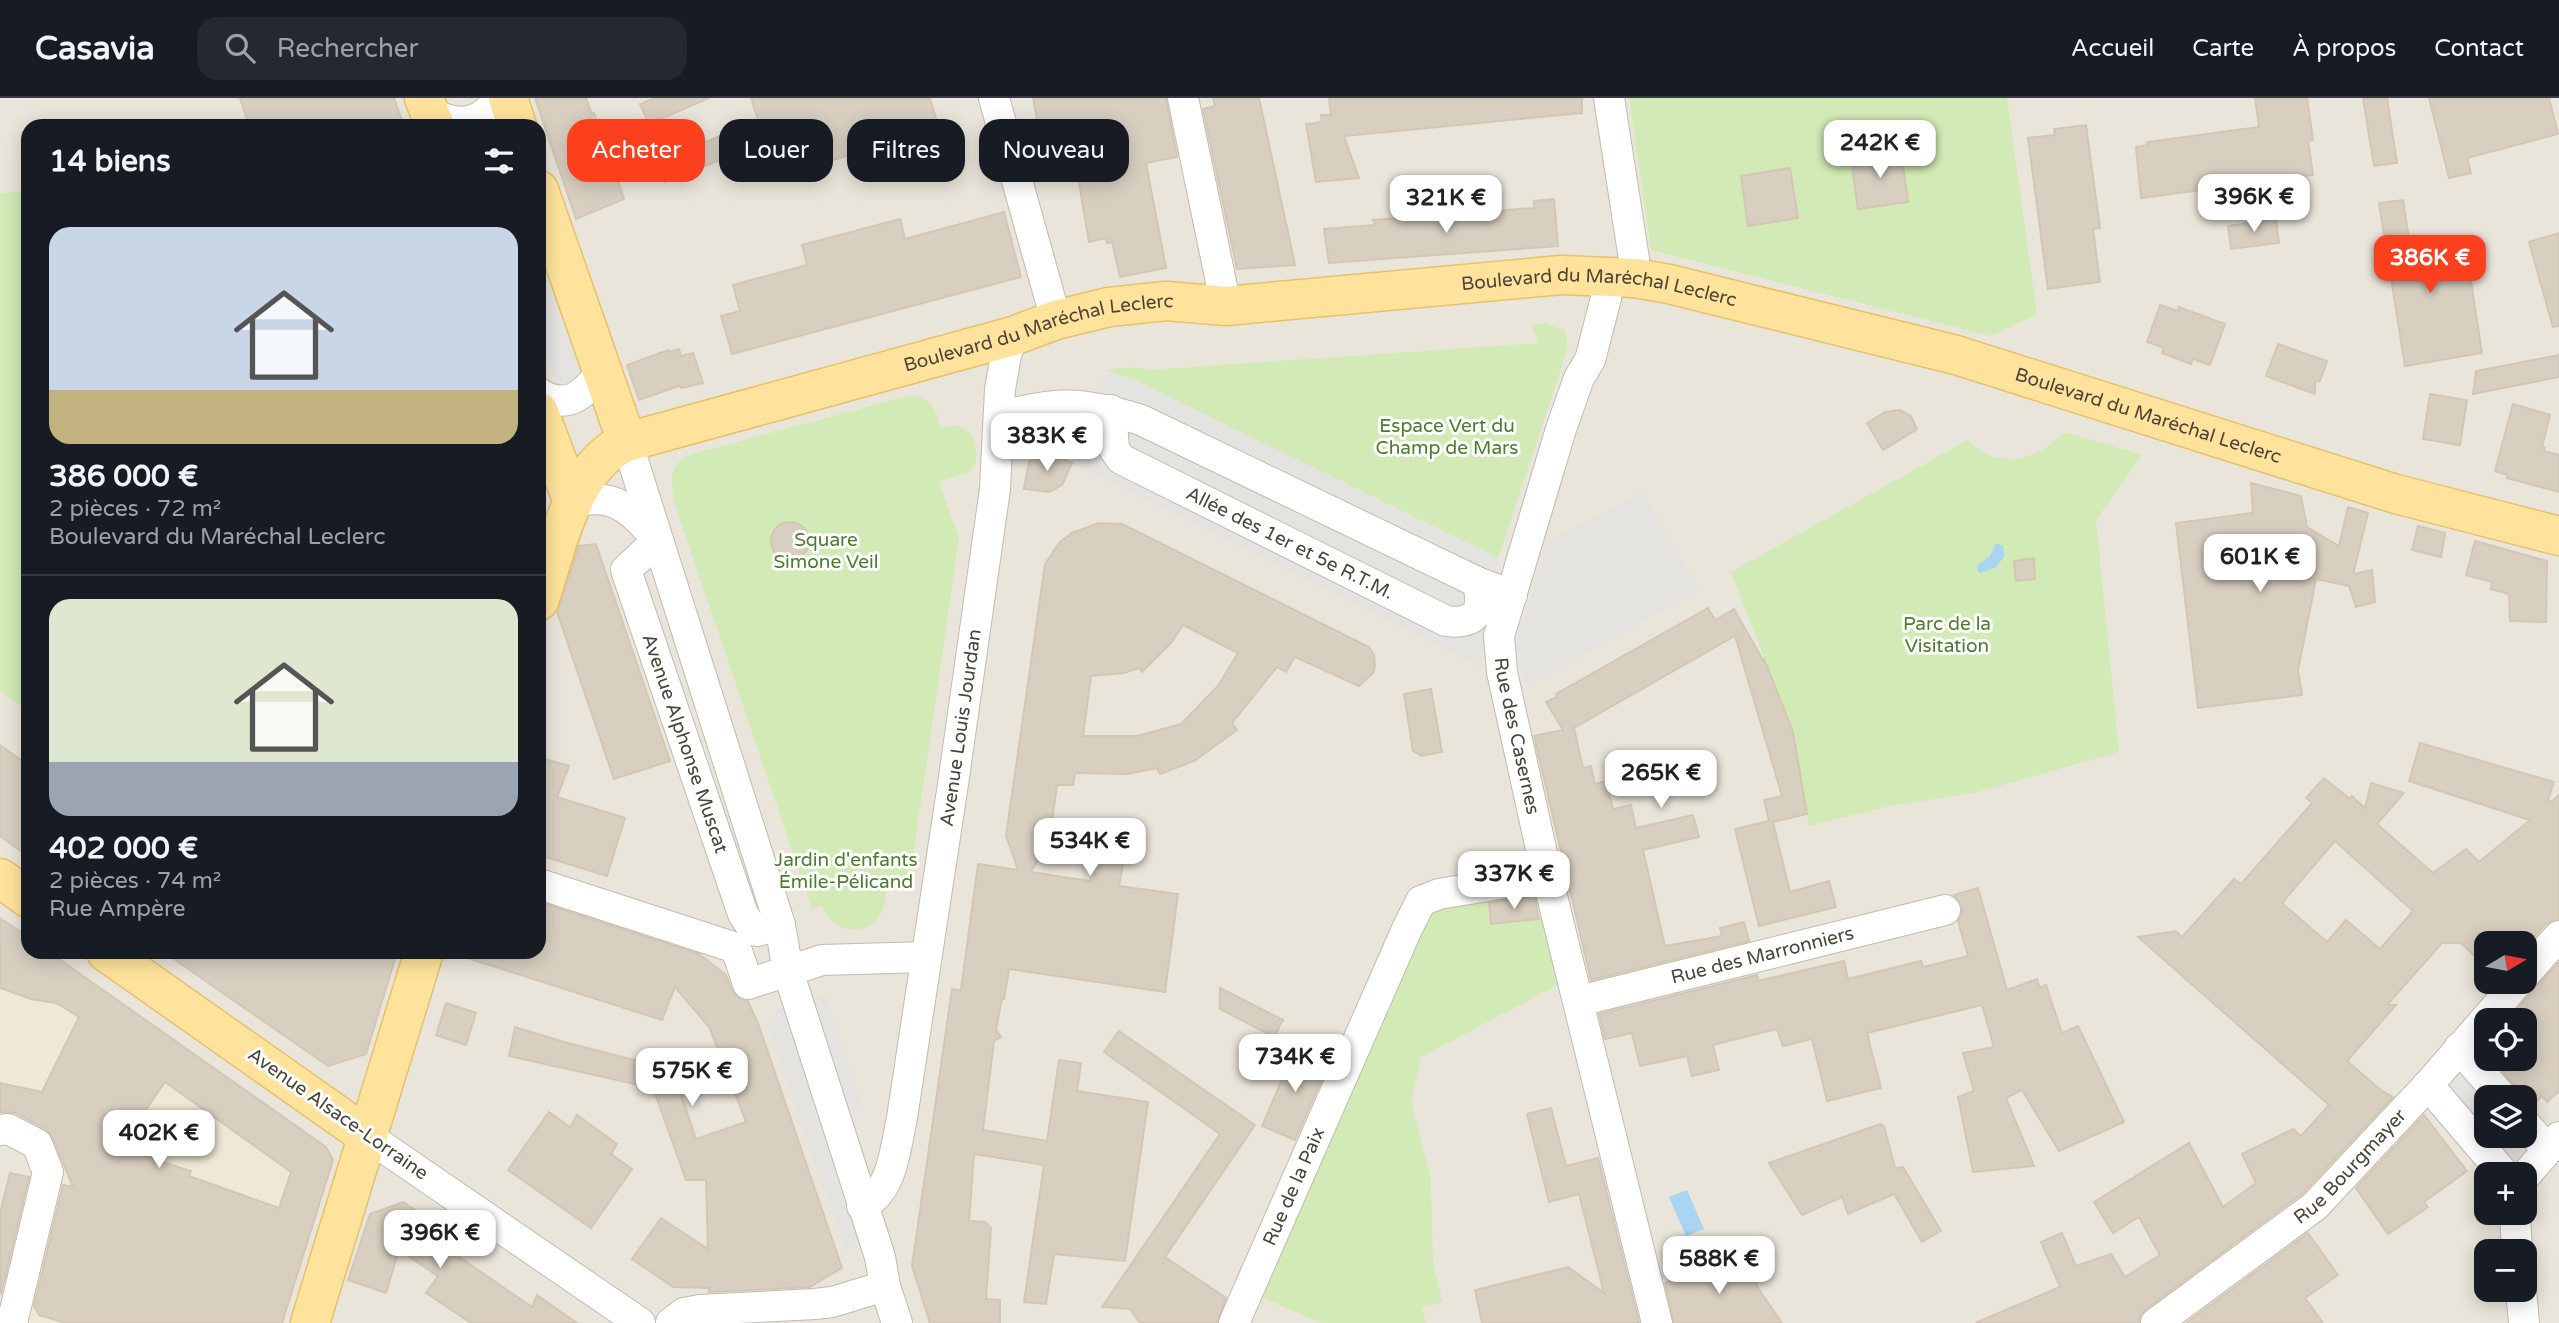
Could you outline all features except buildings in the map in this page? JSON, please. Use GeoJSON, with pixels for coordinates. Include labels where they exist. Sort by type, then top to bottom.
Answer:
{"type":"FeatureCollection","features":[{"type":"Feature","properties":{"kind":"main road"},"geometry":{"type":"LineString","coordinates":[[508,98],[515,119]]}},
{"type":"Feature","properties":{"kind":"main road"},"geometry":{"type":"LineString","coordinates":[[546,211],[627,442]]}},
{"type":"Feature","properties":{"kind":"main road","name":"Boulevard du Maréchal Leclerc"},"geometry":{"type":"LineString","coordinates":[[546,580],[572,502],[582,481],[612,448],[627,442],[1109,307],[1166,302],[1226,306],[1562,275],[1621,278],[1707,292],[1956,355],[2396,494],[2559,536]]}},
{"type":"Feature","properties":{"kind":"main road"},"geometry":{"type":"LineString","coordinates":[[546,431],[572,502]]}},
{"type":"Feature","properties":{"kind":"main road"},"geometry":{"type":"LineString","coordinates":[[0,878],[21,893]]}},
{"type":"Feature","properties":{"kind":"main road","name":"Avenue Alsace-Lorraine"},"geometry":{"type":"LineString","coordinates":[[116,959],[367,1136]]}},
{"type":"Feature","properties":{"kind":"main road"},"geometry":{"type":"LineString","coordinates":[[310,1323],[422,959]]}},
{"type":"Feature","properties":{"kind":"street"},"geometry":{"type":"LineString","coordinates":[[475,119],[486,113],[498,98]]}},
{"type":"Feature","properties":{"kind":"street"},"geometry":{"type":"LineString","coordinates":[[994,98],[1056,320]]}},
{"type":"Feature","properties":{"kind":"street"},"geometry":{"type":"LineString","coordinates":[[1184,98],[1226,306]]}},
{"type":"Feature","properties":{"kind":"street","name":"Rue des Casernes"},"geometry":{"type":"LineString","coordinates":[[1609,98],[1634,259],[1606,298],[1590,360],[1579,378],[1561,429],[1499,636],[1502,672],[1546,876],[1657,1323]]}},
{"type":"Feature","properties":{"kind":"street"},"geometry":{"type":"LineString","coordinates":[[430,112],[448,119]]}},
{"type":"Feature","properties":{"kind":"street","name":"Avenue Louis Jourdan"},"geometry":{"type":"LineString","coordinates":[[862,1206],[874,1200],[883,1190],[895,1154],[902,1118],[993,503],[1006,355],[1013,336]]}},
{"type":"Feature","properties":{"kind":"street"},"geometry":{"type":"LineString","coordinates":[[546,396],[557,401],[582,395],[601,372]]}},
{"type":"Feature","properties":{"kind":"street"},"geometry":{"type":"LineString","coordinates":[[999,417],[1032,408],[1069,404],[1111,410],[1141,420],[1477,582],[1512,595]]}},
{"type":"Feature","properties":{"kind":"street","name":"Allée des 1er et 5e R.T.M."},"geometry":{"type":"LineString","coordinates":[[1111,410],[1114,449],[1121,459],[1446,621],[1458,623],[1470,619],[1478,611],[1481,600],[1477,582]]}},
{"type":"Feature","properties":{"kind":"street","name":"Avenue Alphonse Muscat"},"geometry":{"type":"LineString","coordinates":[[627,442],[780,925],[788,971],[880,1257],[885,1286],[897,1323]]}},
{"type":"Feature","properties":{"kind":"street","name":"Avenue Alphonse Muscat"},"geometry":{"type":"LineString","coordinates":[[572,502],[599,498],[619,503],[634,513],[658,540]]}},
{"type":"Feature","properties":{"kind":"street","name":"Avenue Alphonse Muscat"},"geometry":{"type":"LineString","coordinates":[[658,540],[626,570],[743,914],[757,931],[780,925]]}},
{"type":"Feature","properties":{"kind":"street","name":"Rue de la Paix"},"geometry":{"type":"LineString","coordinates":[[1234,1323],[1406,929],[1421,901],[1439,894],[1546,876]]}},
{"type":"Feature","properties":{"kind":"street"},"geometry":{"type":"LineString","coordinates":[[546,886],[736,948],[748,984],[822,960],[926,957]]}},
{"type":"Feature","properties":{"kind":"street","name":"Rue des Marronniers"},"geometry":{"type":"LineString","coordinates":[[1579,1001],[1945,911]]}},
{"type":"Feature","properties":{"kind":"street"},"geometry":{"type":"LineString","coordinates":[[2538,959],[2559,936]]}},
{"type":"Feature","properties":{"kind":"street","name":"Rue Bourgmayer"},"geometry":{"type":"LineString","coordinates":[[2156,1323],[2315,1206],[2428,1085],[2507,994]]}},
{"type":"Feature","properties":{"kind":"street"},"geometry":{"type":"LineString","coordinates":[[2459,1048],[2491,1085]]}},
{"type":"Feature","properties":{"kind":"street"},"geometry":{"type":"LineString","coordinates":[[2428,1085],[2494,1162]]}},
{"type":"Feature","properties":{"kind":"street"},"geometry":{"type":"LineString","coordinates":[[0,1130],[8,1129],[37,1144],[48,1172],[12,1323]]}},
{"type":"Feature","properties":{"kind":"street"},"geometry":{"type":"LineString","coordinates":[[2537,1132],[2553,1143],[2537,1162]]}},
{"type":"Feature","properties":{"kind":"street","name":"Avenue Alsace-Lorraine"},"geometry":{"type":"LineString","coordinates":[[367,1136],[640,1323]]}},
{"type":"Feature","properties":{"kind":"street"},"geometry":{"type":"LineString","coordinates":[[671,1323],[684,1313],[700,1310],[832,1302],[885,1286]]}},
{"type":"Feature","properties":{"kind":"street"},"geometry":{"type":"LineString","coordinates":[[2522,1302],[2524,1323]]}},
{"type":"Feature","properties":{"kind":"shaded area"},"geometry":{"type":"Polygon","coordinates":[[[0,98],[2559,98],[2559,1323],[0,1323],[0,98]]]}},
{"type":"Feature","properties":{"kind":"shaded area"},"geometry":{"type":"Polygon","coordinates":[[[546,252],[590,372],[560,389],[546,360],[546,252]]]}},
{"type":"Feature","properties":{"kind":"shaded area"},"geometry":{"type":"Polygon","coordinates":[[[1105,370],[1133,379],[1498,558],[1481,667],[1072,463],[1105,370]]]}},
{"type":"Feature","properties":{"kind":"shaded area"},"geometry":{"type":"Polygon","coordinates":[[[1643,492],[1699,590],[1527,686],[1516,645],[1548,540],[1643,492]]]}},
{"type":"Feature","properties":{"kind":"shaded area"},"geometry":{"type":"Polygon","coordinates":[[[0,918],[21,932],[21,959],[38,959],[332,1160],[282,1323],[25,1323],[62,1180],[61,1167],[56,1150],[43,1132],[21,1118],[0,1115],[0,918]]]}},
{"type":"Feature","properties":{"kind":"shaded area"},"geometry":{"type":"Polygon","coordinates":[[[804,994],[827,997],[865,1112],[842,1110],[804,994]]]}},
{"type":"Feature","properties":{"kind":"shaded area"},"geometry":{"type":"Polygon","coordinates":[[[784,1004],[862,1236],[846,1251],[767,1023],[784,1004]]]}},
{"type":"Feature","properties":{"kind":"shaded area"},"geometry":{"type":"Polygon","coordinates":[[[2459,1048],[2480,1085],[2474,1085],[2474,1128],[2428,1085],[2459,1048]]]}},
{"type":"Feature","properties":{"kind":"shaded area"},"geometry":{"type":"Polygon","coordinates":[[[2537,1143],[2547,1149],[2536,1162],[2510,1162],[2495,1148],[2537,1148],[2537,1143]]]}},
{"type":"Feature","properties":{"kind":"green space"},"geometry":{"type":"Polygon","coordinates":[[[1629,98],[2007,98],[2037,315],[1990,336],[1651,250],[1629,98]]]}},
{"type":"Feature","properties":{"kind":"green space"},"geometry":{"type":"Polygon","coordinates":[[[21,192],[21,706],[0,691],[0,193],[21,192]]]}},
{"type":"Feature","properties":{"kind":"green space","name":"Espace Vert du Champ de Mars"},"geometry":{"type":"Polygon","coordinates":[[[1545,323],[1565,331],[1568,347],[1498,558],[1133,379],[1105,370],[1134,367],[1149,370],[1539,343],[1531,325],[1545,323]]]}},
{"type":"Feature","properties":{"kind":"green space","name":"Square Simone Veil"},"geometry":{"type":"Polygon","coordinates":[[[904,397],[920,397],[930,403],[940,428],[956,425],[971,433],[976,458],[970,472],[939,482],[959,538],[910,877],[885,885],[885,902],[880,915],[872,924],[861,929],[850,929],[839,926],[829,918],[822,906],[812,909],[673,498],[672,477],[675,467],[692,454],[904,397]]]}},
{"type":"Feature","properties":{"kind":"green space","name":"Parc de la Visitation"},"geometry":{"type":"Polygon","coordinates":[[[2065,432],[2142,455],[2096,520],[2119,752],[1978,792],[1890,806],[1809,826],[1793,732],[1731,572],[1968,440],[1986,454],[1996,458],[2008,458],[2010,461],[2040,451],[2065,432]]]}},
{"type":"Feature","properties":{"kind":"green space"},"geometry":{"type":"Polygon","coordinates":[[[1489,899],[1491,924],[1543,918],[1558,985],[1421,1057],[1411,1102],[1431,1180],[1433,1265],[1443,1302],[1422,1308],[1426,1323],[1322,1323],[1256,1295],[1415,933],[1441,903],[1489,899]]]}},
{"type":"Feature","properties":{"kind":"water"},"geometry":{"type":"Polygon","coordinates":[[[1996,543],[2003,546],[2004,557],[1995,568],[1980,573],[1977,570],[1978,565],[1990,556],[1996,543]]]}},
{"type":"Feature","properties":{"kind":"water"},"geometry":{"type":"Polygon","coordinates":[[[1687,1190],[1704,1229],[1686,1236],[1669,1197],[1687,1190]]]}},
{"type":"Feature","properties":{"kind":"park label","name":"Jardin d'enfants Émile-Pélicand"},"geometry":{"type":"Point","coordinates":[846,871]}}]}
